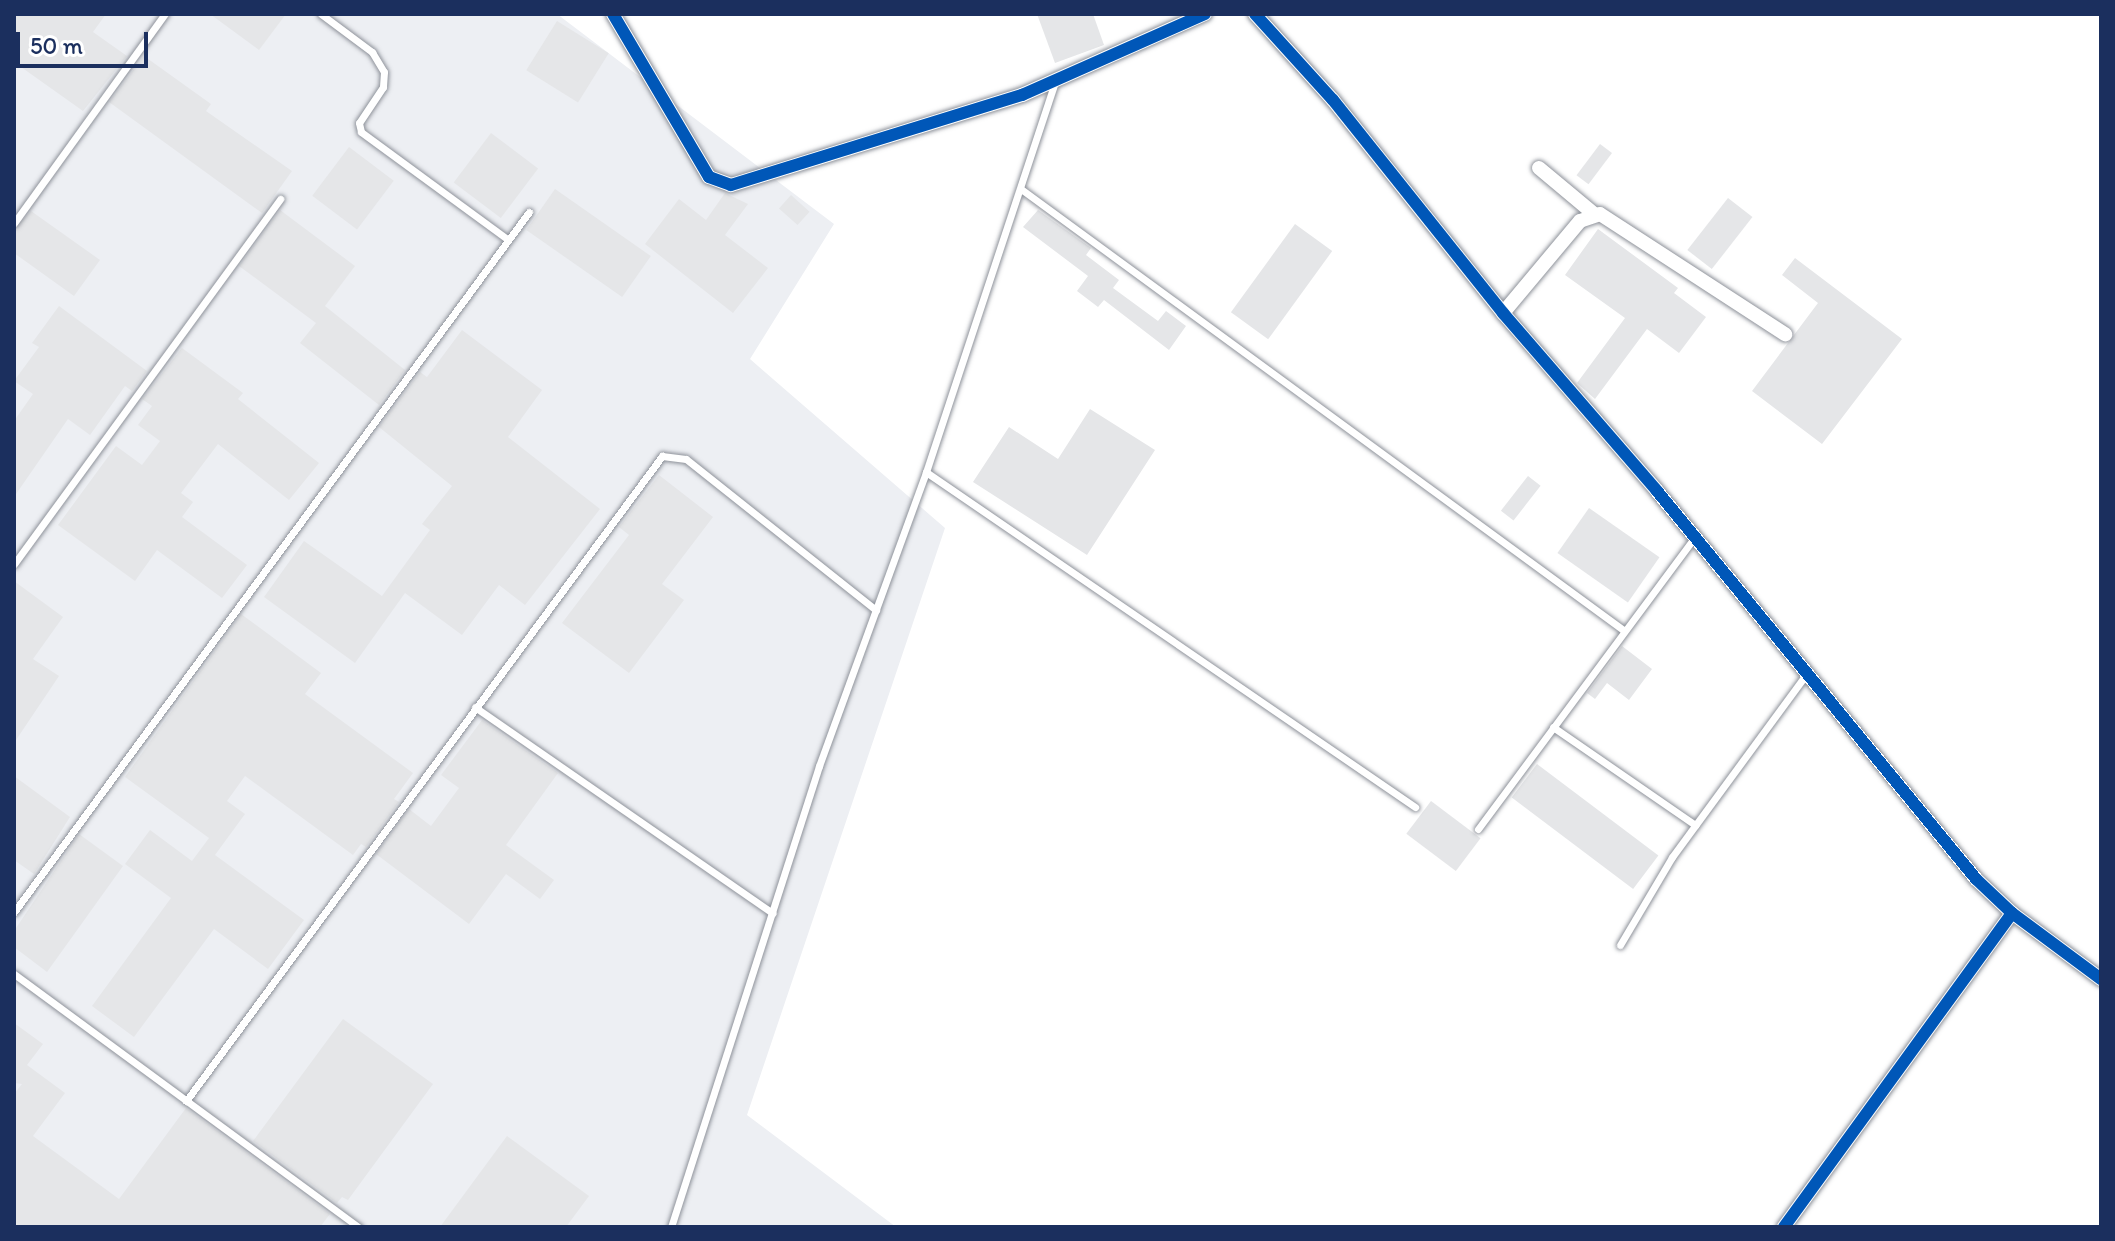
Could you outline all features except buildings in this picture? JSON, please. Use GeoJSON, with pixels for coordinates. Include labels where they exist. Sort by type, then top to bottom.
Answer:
{"type":"FeatureCollection","features":[{"type":"Feature","properties":{"kind":"street"},"geometry":{"type":"LineString","coordinates":[[613,14],[709,177],[731,185],[1055,83],[1205,14]]}},
{"type":"Feature","properties":{"kind":"street"},"geometry":{"type":"LineString","coordinates":[[1255,14],[1333,100],[1503,313],[1695,537],[1912,805],[2012,913],[2101,979]]}},
{"type":"Feature","properties":{"kind":"street"},"geometry":{"type":"LineString","coordinates":[[1539,168],[1594,214],[1614,222],[1785,334]]}},
{"type":"Feature","properties":{"kind":"street"},"geometry":{"type":"LineString","coordinates":[[1503,313],[1580,221],[1594,214]]}},
{"type":"Feature","properties":{"kind":"street"},"geometry":{"type":"LineString","coordinates":[[1784,1227],[2012,913]]}},
{"type":"Feature","properties":{"kind":"lane"},"geometry":{"type":"LineString","coordinates":[[14,223],[165,14]]}},
{"type":"Feature","properties":{"kind":"lane"},"geometry":{"type":"LineString","coordinates":[[321,14],[372,52],[384,72],[383,87],[359,123],[361,132],[507,239]]}},
{"type":"Feature","properties":{"kind":"lane"},"geometry":{"type":"LineString","coordinates":[[671,1227],[773,913],[926,472],[1055,83]]}},
{"type":"Feature","properties":{"kind":"lane"},"geometry":{"type":"LineString","coordinates":[[1021,189],[1622,629]]}},
{"type":"Feature","properties":{"kind":"lane"},"geometry":{"type":"LineString","coordinates":[[14,564],[280,199]]}},
{"type":"Feature","properties":{"kind":"lane"},"geometry":{"type":"LineString","coordinates":[[14,912],[529,212]]}},
{"type":"Feature","properties":{"kind":"lane"},"geometry":{"type":"LineString","coordinates":[[186,1101],[656,461],[670,454],[686,459],[876,610]]}},
{"type":"Feature","properties":{"kind":"lane"},"geometry":{"type":"LineString","coordinates":[[926,472],[1415,807]]}},
{"type":"Feature","properties":{"kind":"lane"},"geometry":{"type":"LineString","coordinates":[[1478,829],[1622,629],[1695,537]]}},
{"type":"Feature","properties":{"kind":"lane"},"geometry":{"type":"LineString","coordinates":[[1620,945],[1695,825],[1807,673]]}},
{"type":"Feature","properties":{"kind":"lane"},"geometry":{"type":"LineString","coordinates":[[475,707],[773,913]]}},
{"type":"Feature","properties":{"kind":"lane"},"geometry":{"type":"LineString","coordinates":[[1553,727],[1695,825]]}},
{"type":"Feature","properties":{"kind":"lane"},"geometry":{"type":"LineString","coordinates":[[14,974],[359,1227]]}},
{"type":"Feature","properties":{"kind":"shaded area"},"geometry":{"type":"Polygon","coordinates":[[[14,14],[557,14],[834,224],[750,359],[945,528],[747,1115],[896,1227],[14,1227],[14,14]]]}},
{"type":"Feature","properties":{"kind":"cycle path"},"geometry":{"type":"LineString","coordinates":[[613,14],[709,177],[731,185],[1022,95],[1205,14]]}},
{"type":"Feature","properties":{"kind":"cycle path"},"geometry":{"type":"LineString","coordinates":[[1255,14],[1333,100],[1503,313],[1657,491],[1976,879],[2012,913],[2101,979]]}},
{"type":"Feature","properties":{"kind":"cycle path"},"geometry":{"type":"LineString","coordinates":[[1784,1227],[2012,913]]}}]}
